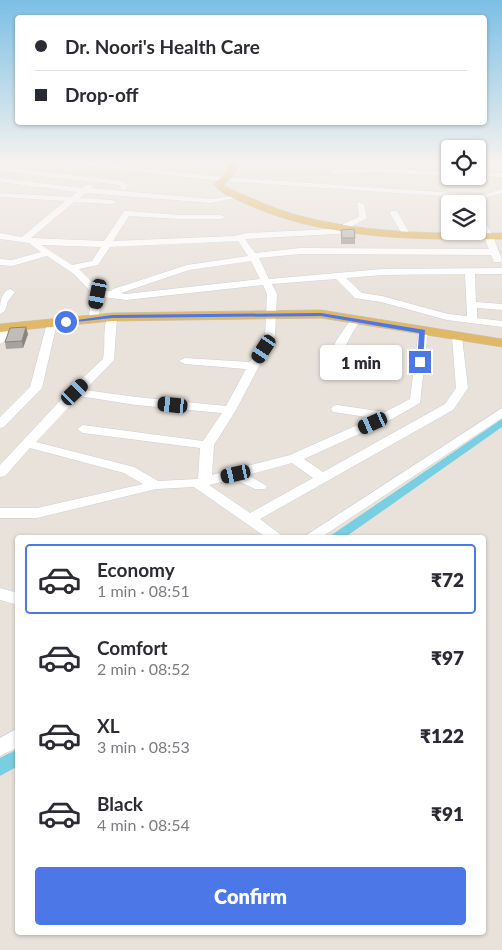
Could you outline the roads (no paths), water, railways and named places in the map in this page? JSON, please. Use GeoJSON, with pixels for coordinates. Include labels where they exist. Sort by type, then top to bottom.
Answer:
{"type":"FeatureCollection","features":[{"type":"Feature","properties":{"kind":"main road"},"geometry":{"type":"LineString","coordinates":[[258,205],[279,214],[348,228],[489,235]]}},
{"type":"Feature","properties":{"kind":"main road"},"geometry":{"type":"LineString","coordinates":[[268,205],[364,232],[502,235]]}},
{"type":"Feature","properties":{"kind":"main road"},"geometry":{"type":"LineString","coordinates":[[2,328],[112,317],[321,314],[355,321],[502,343]]}},
{"type":"Feature","properties":{"kind":"street"},"geometry":{"type":"LineString","coordinates":[[22,240],[67,205]]}},
{"type":"Feature","properties":{"kind":"street"},"geometry":{"type":"LineString","coordinates":[[0,236],[32,242],[108,243],[172,234],[240,238],[348,228],[363,218],[360,205]]}},
{"type":"Feature","properties":{"kind":"street"},"geometry":{"type":"LineString","coordinates":[[71,268],[95,263],[127,213],[180,217],[221,217]]}},
{"type":"Feature","properties":{"kind":"street"},"geometry":{"type":"LineString","coordinates":[[394,213],[405,232]]}},
{"type":"Feature","properties":{"kind":"street"},"geometry":{"type":"LineString","coordinates":[[172,234],[180,217]]}},
{"type":"Feature","properties":{"kind":"street"},"geometry":{"type":"LineString","coordinates":[[32,242],[71,268],[102,294],[126,297],[382,272],[500,271],[486,230]]}},
{"type":"Feature","properties":{"kind":"street"},"geometry":{"type":"LineString","coordinates":[[360,250],[356,235],[364,232]]}},
{"type":"Feature","properties":{"kind":"street"},"geometry":{"type":"LineString","coordinates":[[201,482],[207,445],[230,410],[270,336],[272,294],[254,258],[240,238]]}},
{"type":"Feature","properties":{"kind":"street"},"geometry":{"type":"LineString","coordinates":[[102,294],[131,288],[170,272],[254,258],[253,256],[300,251],[360,250],[494,252]]}},
{"type":"Feature","properties":{"kind":"street"},"geometry":{"type":"LineString","coordinates":[[0,262],[12,262],[48,253]]}},
{"type":"Feature","properties":{"kind":"street"},"geometry":{"type":"LineString","coordinates":[[0,271],[12,262]]}},
{"type":"Feature","properties":{"kind":"street"},"geometry":{"type":"LineString","coordinates":[[470,271],[472,320]]}},
{"type":"Feature","properties":{"kind":"street"},"geometry":{"type":"LineString","coordinates":[[339,276],[359,296],[382,299],[447,317],[502,324]]}},
{"type":"Feature","properties":{"kind":"street"},"geometry":{"type":"LineString","coordinates":[[151,279],[157,294]]}},
{"type":"Feature","properties":{"kind":"street"},"geometry":{"type":"LineString","coordinates":[[0,311],[3,301],[10,292]]}},
{"type":"Feature","properties":{"kind":"street"},"geometry":{"type":"LineString","coordinates":[[93,319],[102,294]]}},
{"type":"Feature","properties":{"kind":"street"},"geometry":{"type":"LineString","coordinates":[[470,304],[502,307]]}},
{"type":"Feature","properties":{"kind":"street"},"geometry":{"type":"LineString","coordinates":[[0,473],[75,392],[108,360],[112,317]]}},
{"type":"Feature","properties":{"kind":"street"},"geometry":{"type":"LineString","coordinates":[[339,349],[341,341],[355,321]]}},
{"type":"Feature","properties":{"kind":"street"},"geometry":{"type":"LineString","coordinates":[[0,424],[36,388],[52,323]]}},
{"type":"Feature","properties":{"kind":"street"},"geometry":{"type":"LineString","coordinates":[[0,341],[2,328]]}},
{"type":"Feature","properties":{"kind":"street"},"geometry":{"type":"LineString","coordinates":[[0,513],[37,513],[156,485],[201,482],[295,458],[389,416],[416,400],[423,331]]}},
{"type":"Feature","properties":{"kind":"street"},"geometry":{"type":"LineString","coordinates":[[250,519],[449,407],[462,388],[457,336]]}},
{"type":"Feature","properties":{"kind":"street"},"geometry":{"type":"LineString","coordinates":[[185,361],[253,366]]}},
{"type":"Feature","properties":{"kind":"street"},"geometry":{"type":"LineString","coordinates":[[75,392],[136,401],[230,410]]}},
{"type":"Feature","properties":{"kind":"street"},"geometry":{"type":"LineString","coordinates":[[337,409],[389,416]]}},
{"type":"Feature","properties":{"kind":"street"},"geometry":{"type":"LineString","coordinates":[[314,535],[502,412]]}},
{"type":"Feature","properties":{"kind":"street"},"geometry":{"type":"LineString","coordinates":[[83,429],[207,445]]}},
{"type":"Feature","properties":{"kind":"street"},"geometry":{"type":"LineString","coordinates":[[28,444],[129,470],[156,485]]}},
{"type":"Feature","properties":{"kind":"street"},"geometry":{"type":"LineString","coordinates":[[295,458],[322,477]]}},
{"type":"Feature","properties":{"kind":"street"},"geometry":{"type":"LineString","coordinates":[[236,474],[260,486]]}},
{"type":"Feature","properties":{"kind":"street"},"geometry":{"type":"LineString","coordinates":[[201,482],[274,535]]}},
{"type":"Feature","properties":{"kind":"street"},"geometry":{"type":"LineString","coordinates":[[0,594],[15,598]]}},
{"type":"Feature","properties":{"kind":"street"},"geometry":{"type":"LineString","coordinates":[[0,748],[15,738]]}},
{"type":"Feature","properties":{"kind":"waterway"},"geometry":{"type":"LineString","coordinates":[[338,535],[502,422]]}},
{"type":"Feature","properties":{"kind":"waterway"},"geometry":{"type":"LineString","coordinates":[[0,768],[15,758]]}}]}
